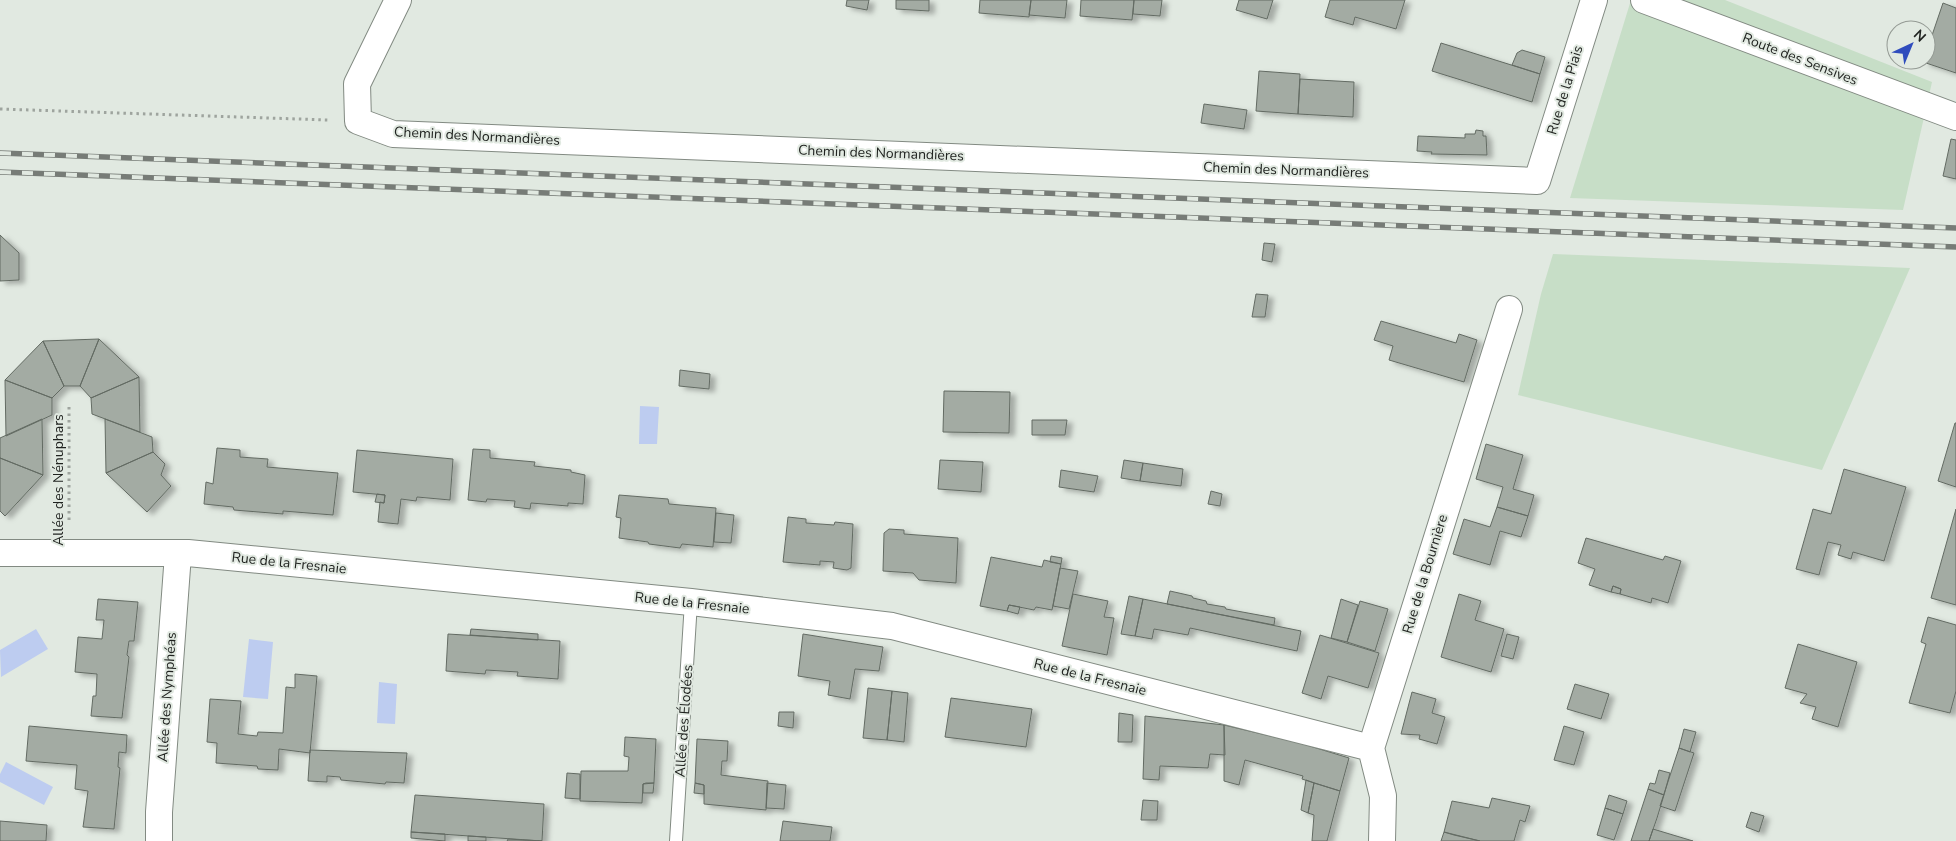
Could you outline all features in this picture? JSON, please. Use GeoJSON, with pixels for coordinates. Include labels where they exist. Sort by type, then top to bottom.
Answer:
{"type":"FeatureCollection","features":[{"type":"Feature","properties":{"kind":"street"},"geometry":{"type":"LineString","coordinates":[[358,121],[357,84],[398,0]]}},
{"type":"Feature","properties":{"kind":"street","name":"Rue de la Piais"},"geometry":{"type":"LineString","coordinates":[[1537,181],[1594,0]]}},
{"type":"Feature","properties":{"kind":"street","name":"Route des Sensives"},"geometry":{"type":"LineString","coordinates":[[1644,0],[1956,117]]}},
{"type":"Feature","properties":{"kind":"street","name":"Chemin des Normandières"},"geometry":{"type":"LineString","coordinates":[[358,121],[393,134],[1537,181]]}},
{"type":"Feature","properties":{"kind":"street","name":"Rue de la Bournière"},"geometry":{"type":"LineString","coordinates":[[1371,748],[1509,309]]}},
{"type":"Feature","properties":{"kind":"street","name":"Rue de la Fresnaie"},"geometry":{"type":"LineString","coordinates":[[0,554],[178,554],[691,602],[892,626],[1371,748]]}},
{"type":"Feature","properties":{"kind":"street","name":"Allée des Nymphéas"},"geometry":{"type":"LineString","coordinates":[[159,841],[160,802],[178,554]]}},
{"type":"Feature","properties":{"kind":"street"},"geometry":{"type":"LineString","coordinates":[[1371,748],[1384,796],[1382,841]]}},
{"type":"Feature","properties":{"kind":"lane","name":"Allée des Élodées"},"geometry":{"type":"LineString","coordinates":[[676,841],[691,602]]}},
{"type":"Feature","properties":{"kind":"path"},"geometry":{"type":"LineString","coordinates":[[0,109],[358,121]]}},
{"type":"Feature","properties":{"kind":"path","name":"Allée des Nénuphars"},"geometry":{"type":"LineString","coordinates":[[69,407],[70,553]]}},
{"type":"Feature","properties":{"kind":"green space"},"geometry":{"type":"Polygon","coordinates":[[[1631,0],[1725,0],[1886,64],[1886,70],[1902,70],[1932,82],[1903,210],[1570,198],[1631,0]]]}},
{"type":"Feature","properties":{"kind":"green space"},"geometry":{"type":"Polygon","coordinates":[[[1553,254],[1910,268],[1822,470],[1518,395],[1541,294],[1553,254]]]}},
{"type":"Feature","properties":{"kind":"water"},"geometry":{"type":"Polygon","coordinates":[[[640,406],[659,407],[657,444],[639,444],[640,406]]]}},
{"type":"Feature","properties":{"kind":"water"},"geometry":{"type":"Polygon","coordinates":[[[36,629],[48,649],[1,677],[0,650],[36,629]]]}},
{"type":"Feature","properties":{"kind":"water"},"geometry":{"type":"Polygon","coordinates":[[[249,639],[273,642],[268,699],[243,697],[249,639]]]}},
{"type":"Feature","properties":{"kind":"water"},"geometry":{"type":"Polygon","coordinates":[[[379,682],[397,684],[395,724],[377,723],[379,682]]]}},
{"type":"Feature","properties":{"kind":"water"},"geometry":{"type":"Polygon","coordinates":[[[6,762],[53,787],[44,805],[0,782],[0,774],[6,762]]]}},
{"type":"Feature","properties":{"kind":"building"},"geometry":{"type":"Polygon","coordinates":[[[847,0],[869,0],[867,10],[846,6],[847,0]]]}},
{"type":"Feature","properties":{"kind":"building"},"geometry":{"type":"Polygon","coordinates":[[[896,0],[929,0],[929,11],[896,9],[896,0]]]}},
{"type":"Feature","properties":{"kind":"building"},"geometry":{"type":"Polygon","coordinates":[[[980,0],[1031,0],[1029,17],[979,13],[980,0]]]}},
{"type":"Feature","properties":{"kind":"building"},"geometry":{"type":"Polygon","coordinates":[[[1031,0],[1067,0],[1065,18],[1029,15],[1031,0]]]}},
{"type":"Feature","properties":{"kind":"building"},"geometry":{"type":"Polygon","coordinates":[[[1081,0],[1134,0],[1132,20],[1080,16],[1081,0]]]}},
{"type":"Feature","properties":{"kind":"building"},"geometry":{"type":"Polygon","coordinates":[[[1134,0],[1162,0],[1160,16],[1133,14],[1134,0]]]}},
{"type":"Feature","properties":{"kind":"building"},"geometry":{"type":"Polygon","coordinates":[[[1239,0],[1273,0],[1267,19],[1236,10],[1239,0]]]}},
{"type":"Feature","properties":{"kind":"building"},"geometry":{"type":"Polygon","coordinates":[[[1330,0],[1405,0],[1396,29],[1355,17],[1353,25],[1325,17],[1330,0]]]}},
{"type":"Feature","properties":{"kind":"building"},"geometry":{"type":"Polygon","coordinates":[[[1943,3],[1956,8],[1956,73],[1936,66],[1936,24],[1943,3]]]}},
{"type":"Feature","properties":{"kind":"building"},"geometry":{"type":"Polygon","coordinates":[[[1441,43],[1540,74],[1532,102],[1432,71],[1441,43]]]}},
{"type":"Feature","properties":{"kind":"building"},"geometry":{"type":"Polygon","coordinates":[[[1522,50],[1545,57],[1540,74],[1512,65],[1517,53],[1522,50]]]}},
{"type":"Feature","properties":{"kind":"building"},"geometry":{"type":"Polygon","coordinates":[[[1259,71],[1300,74],[1298,114],[1256,111],[1259,71]]]}},
{"type":"Feature","properties":{"kind":"building"},"geometry":{"type":"Polygon","coordinates":[[[1300,79],[1354,82],[1353,117],[1298,114],[1300,79]]]}},
{"type":"Feature","properties":{"kind":"building"},"geometry":{"type":"Polygon","coordinates":[[[1204,104],[1247,110],[1244,129],[1201,123],[1204,104]]]}},
{"type":"Feature","properties":{"kind":"building"},"geometry":{"type":"Polygon","coordinates":[[[1476,130],[1483,131],[1483,136],[1486,136],[1487,155],[1431,154],[1432,152],[1417,151],[1418,136],[1465,138],[1465,134],[1475,134],[1476,130]]]}},
{"type":"Feature","properties":{"kind":"building"},"geometry":{"type":"Polygon","coordinates":[[[1951,139],[1956,140],[1956,179],[1943,176],[1951,139]]]}},
{"type":"Feature","properties":{"kind":"building"},"geometry":{"type":"Polygon","coordinates":[[[0,235],[19,253],[19,280],[0,281],[0,235]]]}},
{"type":"Feature","properties":{"kind":"building"},"geometry":{"type":"Polygon","coordinates":[[[1264,243],[1275,244],[1272,262],[1262,260],[1264,243]]]}},
{"type":"Feature","properties":{"kind":"building"},"geometry":{"type":"Polygon","coordinates":[[[1256,294],[1268,295],[1265,317],[1252,317],[1256,294]]]}},
{"type":"Feature","properties":{"kind":"building"},"geometry":{"type":"Polygon","coordinates":[[[1381,321],[1456,343],[1459,334],[1477,340],[1464,382],[1389,360],[1393,346],[1374,340],[1381,321]]]}},
{"type":"Feature","properties":{"kind":"building"},"geometry":{"type":"Polygon","coordinates":[[[99,339],[80,386],[64,386],[43,341],[99,339]]]}},
{"type":"Feature","properties":{"kind":"building"},"geometry":{"type":"Polygon","coordinates":[[[99,339],[139,377],[91,398],[80,386],[99,339]]]}},
{"type":"Feature","properties":{"kind":"building"},"geometry":{"type":"Polygon","coordinates":[[[43,341],[64,386],[52,398],[5,380],[43,341]]]}},
{"type":"Feature","properties":{"kind":"building"},"geometry":{"type":"Polygon","coordinates":[[[680,370],[710,374],[709,389],[679,386],[680,370]]]}},
{"type":"Feature","properties":{"kind":"building"},"geometry":{"type":"Polygon","coordinates":[[[139,377],[140,432],[92,414],[91,398],[139,377]]]}},
{"type":"Feature","properties":{"kind":"building"},"geometry":{"type":"Polygon","coordinates":[[[5,380],[52,398],[52,415],[6,436],[5,380]]]}},
{"type":"Feature","properties":{"kind":"building"},"geometry":{"type":"Polygon","coordinates":[[[944,391],[1010,392],[1009,433],[943,432],[944,391]]]}},
{"type":"Feature","properties":{"kind":"building"},"geometry":{"type":"Polygon","coordinates":[[[42,419],[43,475],[0,458],[0,438],[42,419]]]}},
{"type":"Feature","properties":{"kind":"building"},"geometry":{"type":"Polygon","coordinates":[[[105,419],[152,437],[153,452],[106,473],[105,419]]]}},
{"type":"Feature","properties":{"kind":"building"},"geometry":{"type":"Polygon","coordinates":[[[1032,420],[1067,420],[1065,435],[1032,435],[1032,420]]]}},
{"type":"Feature","properties":{"kind":"building"},"geometry":{"type":"Polygon","coordinates":[[[1956,423],[1956,487],[1938,481],[1956,423]]]}},
{"type":"Feature","properties":{"kind":"building"},"geometry":{"type":"Polygon","coordinates":[[[1486,444],[1523,455],[1513,489],[1534,495],[1528,516],[1497,507],[1503,487],[1476,479],[1486,444]]]}},
{"type":"Feature","properties":{"kind":"building"},"geometry":{"type":"Polygon","coordinates":[[[217,448],[240,450],[240,457],[268,459],[267,467],[338,473],[333,515],[283,511],[283,514],[234,510],[233,507],[204,504],[206,482],[213,484],[217,448]]]}},
{"type":"Feature","properties":{"kind":"building"},"geometry":{"type":"Polygon","coordinates":[[[473,449],[490,450],[490,458],[535,462],[534,466],[571,470],[571,472],[585,475],[583,504],[568,503],[568,506],[531,503],[530,509],[514,507],[515,501],[487,499],[486,502],[468,500],[473,449]]]}},
{"type":"Feature","properties":{"kind":"building"},"geometry":{"type":"Polygon","coordinates":[[[357,450],[453,459],[450,500],[417,497],[416,501],[401,499],[398,524],[378,522],[380,502],[384,503],[385,495],[353,492],[357,450]]]}},
{"type":"Feature","properties":{"kind":"building"},"geometry":{"type":"Polygon","coordinates":[[[153,452],[165,464],[161,475],[171,486],[147,512],[106,473],[153,452]]]}},
{"type":"Feature","properties":{"kind":"building"},"geometry":{"type":"Polygon","coordinates":[[[0,458],[43,475],[5,516],[0,511],[0,458]]]}},
{"type":"Feature","properties":{"kind":"building"},"geometry":{"type":"Polygon","coordinates":[[[940,460],[983,462],[981,492],[938,489],[940,460]]]}},
{"type":"Feature","properties":{"kind":"building"},"geometry":{"type":"Polygon","coordinates":[[[1124,460],[1143,463],[1140,481],[1121,478],[1124,460]]]}},
{"type":"Feature","properties":{"kind":"building"},"geometry":{"type":"Polygon","coordinates":[[[1143,463],[1183,469],[1181,486],[1140,481],[1143,463]]]}},
{"type":"Feature","properties":{"kind":"building"},"geometry":{"type":"Polygon","coordinates":[[[1844,469],[1906,487],[1884,561],[1853,552],[1851,559],[1838,555],[1841,545],[1828,542],[1819,575],[1796,569],[1813,509],[1831,514],[1844,469]]]}},
{"type":"Feature","properties":{"kind":"building"},"geometry":{"type":"Polygon","coordinates":[[[1061,470],[1098,476],[1094,492],[1059,487],[1061,470]]]}},
{"type":"Feature","properties":{"kind":"building"},"geometry":{"type":"Polygon","coordinates":[[[1211,491],[1222,494],[1220,506],[1208,504],[1211,491]]]}},
{"type":"Feature","properties":{"kind":"building"},"geometry":{"type":"Polygon","coordinates":[[[377,494],[385,495],[384,503],[375,502],[377,494]]]}},
{"type":"Feature","properties":{"kind":"building"},"geometry":{"type":"Polygon","coordinates":[[[619,495],[668,499],[669,504],[716,508],[713,547],[682,544],[680,548],[619,538],[621,518],[616,517],[619,495]]]}},
{"type":"Feature","properties":{"kind":"building"},"geometry":{"type":"Polygon","coordinates":[[[1497,507],[1528,516],[1521,537],[1500,531],[1490,565],[1453,554],[1464,519],[1490,527],[1497,507]]]}},
{"type":"Feature","properties":{"kind":"building"},"geometry":{"type":"Polygon","coordinates":[[[1956,509],[1956,605],[1931,598],[1956,509]]]}},
{"type":"Feature","properties":{"kind":"building"},"geometry":{"type":"Polygon","coordinates":[[[716,513],[734,515],[731,543],[714,542],[716,513]]]}},
{"type":"Feature","properties":{"kind":"building"},"geometry":{"type":"Polygon","coordinates":[[[788,517],[806,519],[806,523],[834,525],[835,522],[853,524],[851,568],[847,570],[833,568],[834,562],[820,561],[820,565],[783,562],[788,517]]]}},
{"type":"Feature","properties":{"kind":"building"},"geometry":{"type":"Polygon","coordinates":[[[889,529],[904,530],[904,534],[958,538],[956,583],[919,580],[913,573],[883,571],[884,533],[889,529]]]}},
{"type":"Feature","properties":{"kind":"building"},"geometry":{"type":"Polygon","coordinates":[[[1586,538],[1663,560],[1665,556],[1681,561],[1668,603],[1652,598],[1651,603],[1620,594],[1621,589],[1613,586],[1611,592],[1589,585],[1595,569],[1578,563],[1586,538]]]}},
{"type":"Feature","properties":{"kind":"building"},"geometry":{"type":"Polygon","coordinates":[[[1051,556],[1062,558],[1061,564],[1050,562],[1051,556]]]}},
{"type":"Feature","properties":{"kind":"building"},"geometry":{"type":"Polygon","coordinates":[[[991,557],[1042,567],[1044,560],[1061,564],[1052,610],[1036,607],[1034,610],[1009,605],[1007,611],[980,606],[991,557]]]}},
{"type":"Feature","properties":{"kind":"building"},"geometry":{"type":"Polygon","coordinates":[[[1060,568],[1078,571],[1069,609],[1053,606],[1060,568]]]}},
{"type":"Feature","properties":{"kind":"building"},"geometry":{"type":"Polygon","coordinates":[[[1613,586],[1621,589],[1620,594],[1611,592],[1613,586]]]}},
{"type":"Feature","properties":{"kind":"building"},"geometry":{"type":"Polygon","coordinates":[[[1170,591],[1192,596],[1193,598],[1206,601],[1207,604],[1225,607],[1226,609],[1275,618],[1274,625],[1167,604],[1170,591]]]}},
{"type":"Feature","properties":{"kind":"building"},"geometry":{"type":"Polygon","coordinates":[[[1073,594],[1108,601],[1104,617],[1114,618],[1107,655],[1062,646],[1073,594]]]}},
{"type":"Feature","properties":{"kind":"building"},"geometry":{"type":"Polygon","coordinates":[[[1459,594],[1481,601],[1475,620],[1504,629],[1491,672],[1441,657],[1459,594]]]}},
{"type":"Feature","properties":{"kind":"building"},"geometry":{"type":"Polygon","coordinates":[[[1129,596],[1143,599],[1135,636],[1121,634],[1129,596]]]}},
{"type":"Feature","properties":{"kind":"building"},"geometry":{"type":"Polygon","coordinates":[[[98,599],[138,602],[134,641],[129,641],[127,655],[129,657],[122,718],[91,716],[93,696],[96,696],[97,674],[75,672],[78,637],[102,639],[104,620],[96,620],[98,599]]]}},
{"type":"Feature","properties":{"kind":"building"},"geometry":{"type":"Polygon","coordinates":[[[1143,599],[1301,631],[1297,651],[1190,628],[1188,635],[1154,629],[1152,639],[1135,636],[1143,599]]]}},
{"type":"Feature","properties":{"kind":"building"},"geometry":{"type":"Polygon","coordinates":[[[1341,599],[1358,605],[1347,642],[1331,638],[1341,599]]]}},
{"type":"Feature","properties":{"kind":"building"},"geometry":{"type":"Polygon","coordinates":[[[1360,601],[1388,609],[1375,651],[1347,642],[1360,601]]]}},
{"type":"Feature","properties":{"kind":"building"},"geometry":{"type":"Polygon","coordinates":[[[1009,605],[1020,607],[1018,614],[1007,611],[1009,605]]]}},
{"type":"Feature","properties":{"kind":"building"},"geometry":{"type":"Polygon","coordinates":[[[1928,617],[1956,625],[1956,691],[1950,713],[1909,703],[1926,644],[1921,642],[1928,617]]]}},
{"type":"Feature","properties":{"kind":"building"},"geometry":{"type":"Polygon","coordinates":[[[471,629],[538,634],[538,640],[470,635],[471,629]]]}},
{"type":"Feature","properties":{"kind":"building"},"geometry":{"type":"Polygon","coordinates":[[[448,634],[560,641],[558,679],[517,676],[518,672],[486,670],[485,674],[446,671],[448,634]]]}},
{"type":"Feature","properties":{"kind":"building"},"geometry":{"type":"Polygon","coordinates":[[[803,634],[883,647],[879,671],[855,669],[850,699],[828,695],[830,681],[798,676],[803,634]]]}},
{"type":"Feature","properties":{"kind":"building"},"geometry":{"type":"Polygon","coordinates":[[[1507,634],[1519,637],[1513,659],[1501,656],[1507,634]]]}},
{"type":"Feature","properties":{"kind":"building"},"geometry":{"type":"Polygon","coordinates":[[[1320,635],[1379,653],[1368,688],[1328,676],[1321,699],[1302,693],[1320,635]]]}},
{"type":"Feature","properties":{"kind":"building"},"geometry":{"type":"Polygon","coordinates":[[[1798,644],[1857,662],[1838,727],[1812,719],[1816,707],[1800,703],[1807,694],[1785,688],[1798,644]]]}},
{"type":"Feature","properties":{"kind":"building"},"geometry":{"type":"Polygon","coordinates":[[[295,674],[317,676],[310,753],[279,749],[278,770],[258,769],[257,766],[216,763],[217,743],[207,742],[210,699],[241,701],[238,734],[257,736],[258,732],[283,733],[286,687],[295,688],[295,674]]]}},
{"type":"Feature","properties":{"kind":"building"},"geometry":{"type":"Polygon","coordinates":[[[1575,684],[1609,694],[1601,719],[1567,709],[1575,684]]]}},
{"type":"Feature","properties":{"kind":"building"},"geometry":{"type":"Polygon","coordinates":[[[868,688],[892,691],[887,740],[863,738],[868,688]]]}},
{"type":"Feature","properties":{"kind":"building"},"geometry":{"type":"Polygon","coordinates":[[[892,691],[908,693],[904,742],[887,740],[892,691]]]}},
{"type":"Feature","properties":{"kind":"building"},"geometry":{"type":"Polygon","coordinates":[[[1412,692],[1436,699],[1432,713],[1445,717],[1437,744],[1419,739],[1420,735],[1401,734],[1412,692]]]}},
{"type":"Feature","properties":{"kind":"building"},"geometry":{"type":"Polygon","coordinates":[[[951,698],[1032,709],[1026,747],[945,737],[951,698]]]}},
{"type":"Feature","properties":{"kind":"building"},"geometry":{"type":"Polygon","coordinates":[[[779,712],[794,712],[793,728],[778,726],[779,712]]]}},
{"type":"Feature","properties":{"kind":"building"},"geometry":{"type":"Polygon","coordinates":[[[1119,713],[1133,715],[1132,742],[1118,742],[1119,713]]]}},
{"type":"Feature","properties":{"kind":"building"},"geometry":{"type":"Polygon","coordinates":[[[1145,716],[1224,725],[1225,755],[1210,754],[1208,768],[1160,766],[1159,780],[1143,779],[1145,716]]]}},
{"type":"Feature","properties":{"kind":"building"},"geometry":{"type":"Polygon","coordinates":[[[1224,725],[1300,743],[1349,758],[1340,791],[1302,779],[1303,776],[1245,760],[1239,785],[1224,781],[1224,725]]]}},
{"type":"Feature","properties":{"kind":"building"},"geometry":{"type":"Polygon","coordinates":[[[29,726],[127,735],[126,753],[119,752],[118,767],[120,768],[114,829],[83,827],[88,791],[75,789],[77,765],[26,761],[29,726]]]}},
{"type":"Feature","properties":{"kind":"building"},"geometry":{"type":"Polygon","coordinates":[[[1564,726],[1584,732],[1574,765],[1554,760],[1564,726]]]}},
{"type":"Feature","properties":{"kind":"building"},"geometry":{"type":"Polygon","coordinates":[[[1684,729],[1696,732],[1690,752],[1679,748],[1684,729]]]}},
{"type":"Feature","properties":{"kind":"building"},"geometry":{"type":"Polygon","coordinates":[[[625,737],[656,739],[654,783],[643,784],[642,803],[580,801],[581,771],[628,771],[629,757],[624,756],[625,737]]]}},
{"type":"Feature","properties":{"kind":"building"},"geometry":{"type":"Polygon","coordinates":[[[697,739],[728,741],[727,761],[722,761],[721,775],[768,781],[766,810],[704,804],[704,785],[695,783],[697,739]]]}},
{"type":"Feature","properties":{"kind":"building"},"geometry":{"type":"Polygon","coordinates":[[[1679,748],[1694,753],[1675,811],[1660,806],[1679,748]]]}},
{"type":"Feature","properties":{"kind":"building"},"geometry":{"type":"Polygon","coordinates":[[[310,750],[407,753],[404,783],[386,782],[385,784],[341,780],[340,777],[327,776],[327,782],[308,781],[310,750]]]}},
{"type":"Feature","properties":{"kind":"building"},"geometry":{"type":"Polygon","coordinates":[[[1659,770],[1670,773],[1664,795],[1648,789],[1650,783],[1655,784],[1659,770]]]}},
{"type":"Feature","properties":{"kind":"building"},"geometry":{"type":"Polygon","coordinates":[[[567,773],[580,774],[580,799],[565,798],[567,773]]]}},
{"type":"Feature","properties":{"kind":"building"},"geometry":{"type":"Polygon","coordinates":[[[1306,780],[1314,783],[1308,813],[1301,810],[1306,780]]]}},
{"type":"Feature","properties":{"kind":"building"},"geometry":{"type":"Polygon","coordinates":[[[654,783],[653,793],[643,793],[643,784],[654,783]]]}},
{"type":"Feature","properties":{"kind":"building"},"geometry":{"type":"Polygon","coordinates":[[[695,783],[704,785],[704,794],[694,793],[695,783]]]}},
{"type":"Feature","properties":{"kind":"building"},"geometry":{"type":"Polygon","coordinates":[[[767,783],[786,785],[784,809],[766,808],[767,783]]]}},
{"type":"Feature","properties":{"kind":"building"},"geometry":{"type":"Polygon","coordinates":[[[1314,783],[1340,791],[1327,841],[1312,841],[1314,815],[1308,813],[1314,783]]]}},
{"type":"Feature","properties":{"kind":"building"},"geometry":{"type":"Polygon","coordinates":[[[1648,789],[1664,795],[1657,818],[1649,841],[1631,841],[1648,789]]]}},
{"type":"Feature","properties":{"kind":"building"},"geometry":{"type":"Polygon","coordinates":[[[415,795],[544,804],[542,841],[411,832],[415,795]]]}},
{"type":"Feature","properties":{"kind":"building"},"geometry":{"type":"Polygon","coordinates":[[[1609,795],[1627,801],[1623,814],[1605,808],[1609,795]]]}},
{"type":"Feature","properties":{"kind":"building"},"geometry":{"type":"Polygon","coordinates":[[[1492,798],[1530,806],[1525,822],[1520,820],[1514,841],[1480,841],[1444,832],[1452,801],[1489,808],[1492,798]]]}},
{"type":"Feature","properties":{"kind":"building"},"geometry":{"type":"Polygon","coordinates":[[[1143,800],[1158,801],[1157,820],[1141,820],[1143,800]]]}},
{"type":"Feature","properties":{"kind":"building"},"geometry":{"type":"Polygon","coordinates":[[[1605,808],[1623,814],[1614,840],[1597,835],[1605,808]]]}},
{"type":"Feature","properties":{"kind":"building"},"geometry":{"type":"Polygon","coordinates":[[[1751,812],[1764,816],[1759,832],[1746,827],[1751,812]]]}},
{"type":"Feature","properties":{"kind":"building"},"geometry":{"type":"Polygon","coordinates":[[[0,821],[47,825],[46,841],[0,841],[0,821]]]}},
{"type":"Feature","properties":{"kind":"building"},"geometry":{"type":"Polygon","coordinates":[[[783,821],[832,827],[830,841],[780,841],[783,821]]]}},
{"type":"Feature","properties":{"kind":"building"},"geometry":{"type":"Polygon","coordinates":[[[1653,829],[1693,841],[1649,841],[1653,829]]]}},
{"type":"Feature","properties":{"kind":"building"},"geometry":{"type":"Polygon","coordinates":[[[411,832],[445,834],[445,841],[411,838],[411,832]]]}},
{"type":"Feature","properties":{"kind":"building"},"geometry":{"type":"Polygon","coordinates":[[[1444,832],[1454,835],[1480,841],[1441,841],[1444,832]]]}},
{"type":"Feature","properties":{"kind":"building"},"geometry":{"type":"Polygon","coordinates":[[[468,836],[486,837],[486,841],[468,841],[468,836]]]}},
{"type":"Feature","properties":{"kind":"building"},"geometry":{"type":"Polygon","coordinates":[[[508,839],[542,841],[507,841],[508,839]]]}},
{"type":"Feature","properties":{"kind":"railway"},"geometry":{"type":"LineString","coordinates":[[0,153],[1956,228]]}},
{"type":"Feature","properties":{"kind":"railway"},"geometry":{"type":"LineString","coordinates":[[0,172],[1956,247]]}}]}
